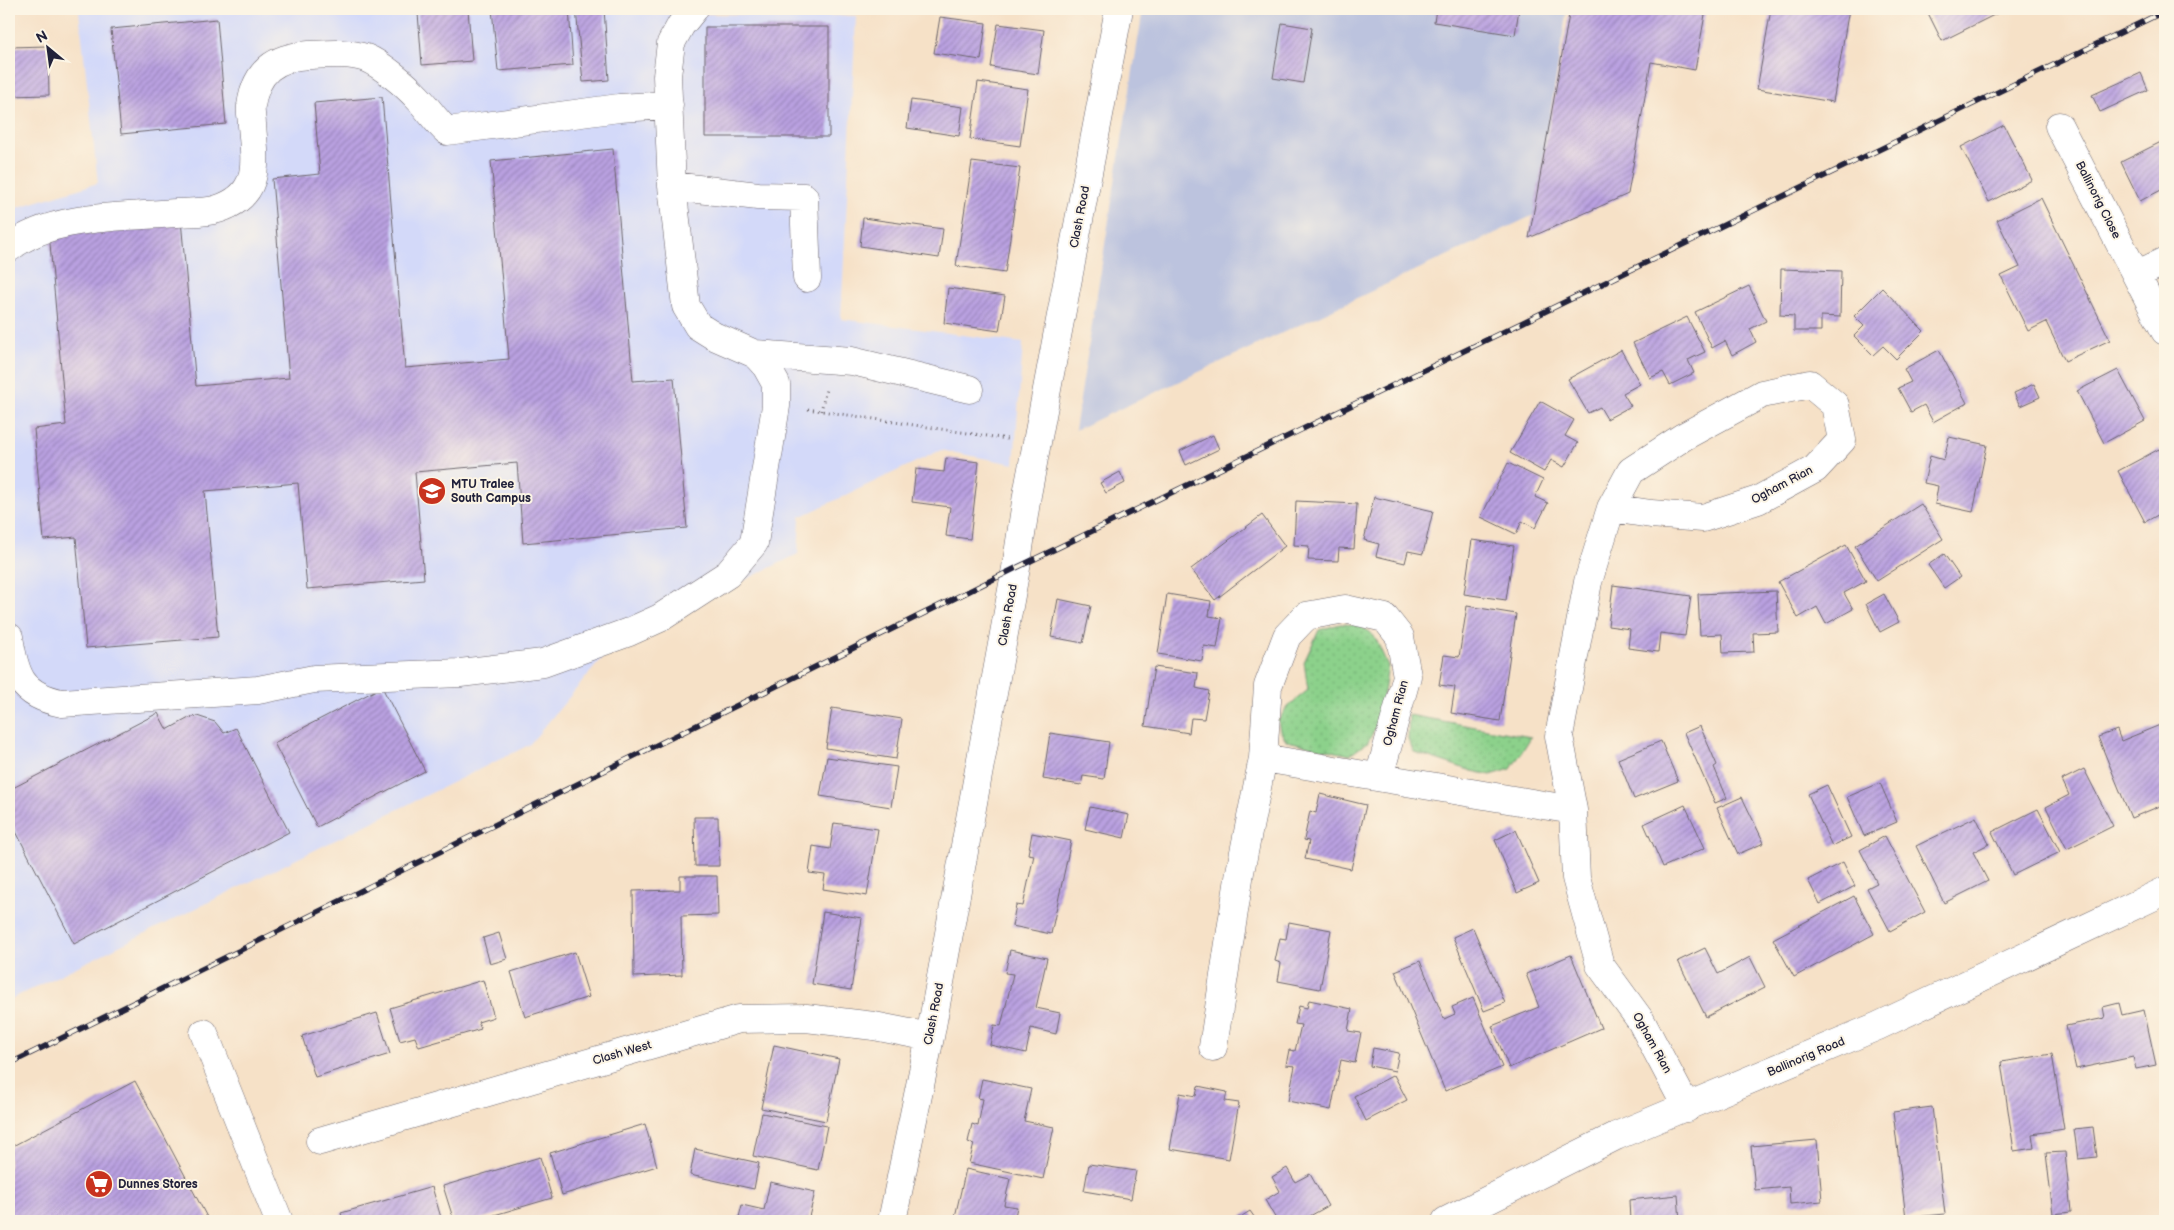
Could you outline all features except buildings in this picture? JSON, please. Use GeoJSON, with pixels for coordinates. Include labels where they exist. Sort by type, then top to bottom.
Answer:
{"type":"FeatureCollection","features":[{"type":"Feature","properties":{"kind":"street"},"geometry":{"type":"LineString","coordinates":[[694,9],[681,24],[671,43],[667,76],[672,186],[686,306],[698,326],[760,360],[852,361],[969,389]]}},
{"type":"Feature","properties":{"kind":"street","name":"Clash Road"},"geometry":{"type":"LineString","coordinates":[[892,1221],[930,1037],[1037,444],[1119,9]]}},
{"type":"Feature","properties":{"kind":"street"},"geometry":{"type":"LineString","coordinates":[[9,248],[20,239],[42,229],[88,220],[217,210],[244,195],[253,180],[256,165],[251,107],[260,79],[271,65],[292,56],[336,54],[366,58],[397,79],[418,97],[446,131],[619,108],[669,105]]}},
{"type":"Feature","properties":{"kind":"street","name":"Ballinorig Close"},"geometry":{"type":"LineString","coordinates":[[2059,126],[2165,331]]}},
{"type":"Feature","properties":{"kind":"street"},"geometry":{"type":"LineString","coordinates":[[672,186],[758,196],[804,197],[806,278]]}},
{"type":"Feature","properties":{"kind":"street"},"geometry":{"type":"LineString","coordinates":[[2136,275],[2165,261]]}},
{"type":"Feature","properties":{"kind":"street"},"geometry":{"type":"LineString","coordinates":[[9,637],[14,666],[24,686],[41,699],[62,703],[258,690],[314,679],[460,672],[542,663],[629,632],[660,618],[728,574],[754,543],[776,406],[776,384],[760,360]]}},
{"type":"Feature","properties":{"kind":"street","name":"Ogham Rian"},"geometry":{"type":"LineString","coordinates":[[1611,508],[1651,514],[1703,518],[1758,500],[1815,469],[1842,440],[1835,405],[1810,384],[1762,394],[1683,437],[1632,471],[1611,508],[1588,582],[1558,736],[1573,810],[1576,878],[1600,965],[1641,1021],[1687,1108]]}},
{"type":"Feature","properties":{"kind":"street","name":"Ogham Rian"},"geometry":{"type":"LineString","coordinates":[[1213,1046],[1240,872],[1263,758],[1268,686],[1287,636],[1306,616],[1345,609],[1385,618],[1400,637],[1407,676],[1379,777]]}},
{"type":"Feature","properties":{"kind":"street"},"geometry":{"type":"LineString","coordinates":[[1263,758],[1573,810]]}},
{"type":"Feature","properties":{"kind":"street","name":"Ballinorig Road"},"geometry":{"type":"LineString","coordinates":[[1446,1221],[1616,1136],[1687,1108],[1878,1026],[2165,891]]}},
{"type":"Feature","properties":{"kind":"street","name":"Clash West"},"geometry":{"type":"LineString","coordinates":[[320,1142],[739,1019],[806,1018],[874,1026],[930,1037]]}},
{"type":"Feature","properties":{"kind":"street"},"geometry":{"type":"LineString","coordinates":[[204,1033],[279,1221]]}},
{"type":"Feature","properties":{"kind":"path"},"geometry":{"type":"LineString","coordinates":[[776,406],[1037,444]]}},
{"type":"Feature","properties":{"kind":"shaded area","name":"MTU Tralee South Campus"},"geometry":{"type":"Polygon","coordinates":[[[123,9],[625,9],[631,13],[856,16],[841,319],[1023,343],[1014,464],[941,450],[800,517],[798,554],[614,644],[529,745],[9,1000],[9,210],[98,183],[79,11],[123,9]]]}},
{"type":"Feature","properties":{"kind":"shaded area"},"geometry":{"type":"Polygon","coordinates":[[[1143,9],[1567,9],[1534,215],[1075,430],[1143,9]]]}},
{"type":"Feature","properties":{"kind":"green space"},"geometry":{"type":"Polygon","coordinates":[[[1340,624],[1360,625],[1375,637],[1388,666],[1380,719],[1368,742],[1350,755],[1287,741],[1280,731],[1278,721],[1287,707],[1308,690],[1304,662],[1319,630],[1340,624]]]}},
{"type":"Feature","properties":{"kind":"green space"},"geometry":{"type":"Polygon","coordinates":[[[1409,715],[1531,737],[1511,769],[1491,775],[1472,771],[1414,752],[1408,740],[1409,715]]]}},
{"type":"Feature","properties":{"kind":"railway"},"geometry":{"type":"LineString","coordinates":[[9,1064],[1016,568],[2165,11]]}},
{"type":"Feature","properties":{"kind":"place","name":"MTU Tralee South Campus"},"geometry":{"type":"Point","coordinates":[432,491]}},
{"type":"Feature","properties":{"kind":"place","name":"Dunnes Stores"},"geometry":{"type":"Point","coordinates":[99,1184]}}]}
